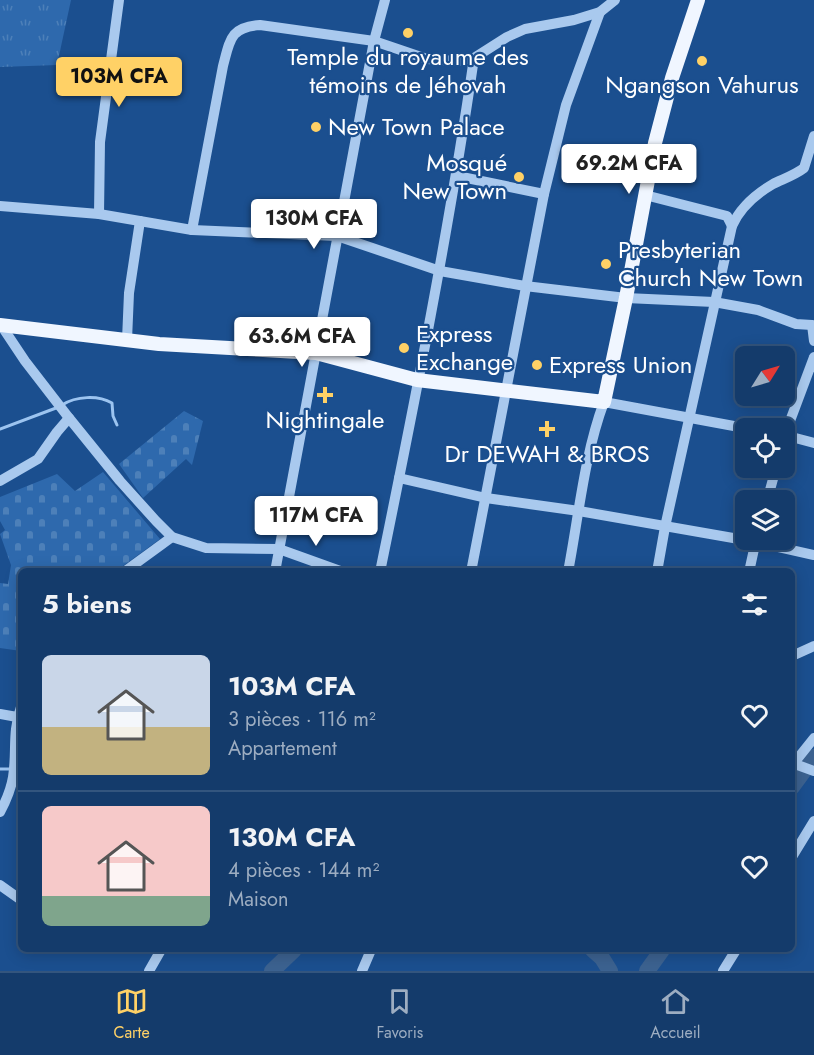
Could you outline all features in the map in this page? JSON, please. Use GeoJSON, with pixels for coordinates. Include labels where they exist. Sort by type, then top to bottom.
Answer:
{"type":"FeatureCollection","features":[{"type":"Feature","properties":{"kind":"main road"},"geometry":{"type":"LineString","coordinates":[[0,325],[159,344],[316,353],[417,380],[604,402],[655,143],[672,78],[698,0]]}},
{"type":"Feature","properties":{"kind":"street"},"geometry":{"type":"LineString","coordinates":[[99,214],[100,141],[119,0]]}},
{"type":"Feature","properties":{"kind":"street"},"geometry":{"type":"LineString","coordinates":[[276,568],[374,41],[385,0]]}},
{"type":"Feature","properties":{"kind":"street"},"geometry":{"type":"LineString","coordinates":[[192,230],[229,42],[244,26],[260,25],[374,41],[427,59],[456,61],[474,58],[525,29],[574,20],[600,12],[615,0]]}},
{"type":"Feature","properties":{"kind":"street"},"geometry":{"type":"LineString","coordinates":[[472,568],[544,194],[566,105],[600,12]]}},
{"type":"Feature","properties":{"kind":"street"},"geometry":{"type":"LineString","coordinates":[[381,568],[440,271],[457,176],[474,58]]}},
{"type":"Feature","properties":{"kind":"street"},"geometry":{"type":"LineString","coordinates":[[658,568],[732,226],[737,215],[748,203],[772,185],[804,168],[814,136]]}},
{"type":"Feature","properties":{"kind":"street"},"geometry":{"type":"LineString","coordinates":[[457,176],[544,194]]}},
{"type":"Feature","properties":{"kind":"street"},"geometry":{"type":"LineString","coordinates":[[645,195],[727,216],[732,226]]}},
{"type":"Feature","properties":{"kind":"street"},"geometry":{"type":"LineString","coordinates":[[0,206],[99,214],[192,230],[337,236],[440,271],[525,286],[626,298],[714,302],[758,310],[796,324],[812,325],[814,341]]}},
{"type":"Feature","properties":{"kind":"street"},"geometry":{"type":"LineString","coordinates":[[127,340],[129,293],[140,221]]}},
{"type":"Feature","properties":{"kind":"street"},"geometry":{"type":"LineString","coordinates":[[0,325],[63,410],[127,489],[172,537],[206,548],[279,549],[332,568]]}},
{"type":"Feature","properties":{"kind":"street"},"geometry":{"type":"LineString","coordinates":[[791,418],[814,357]]}},
{"type":"Feature","properties":{"kind":"street"},"geometry":{"type":"LineString","coordinates":[[569,568],[594,428],[604,402],[735,426]]}},
{"type":"Feature","properties":{"kind":"street"},"geometry":{"type":"LineString","coordinates":[[0,481],[38,459],[57,432],[63,410]]}},
{"type":"Feature","properties":{"kind":"street"},"geometry":{"type":"LineString","coordinates":[[795,438],[814,443]]}},
{"type":"Feature","properties":{"kind":"street"},"geometry":{"type":"LineString","coordinates":[[399,478],[486,498],[579,511],[735,538]]}},
{"type":"Feature","properties":{"kind":"street"},"geometry":{"type":"LineString","coordinates":[[129,568],[172,537]]}},
{"type":"Feature","properties":{"kind":"street"},"geometry":{"type":"LineString","coordinates":[[750,568],[754,550]]}},
{"type":"Feature","properties":{"kind":"street"},"geometry":{"type":"LineString","coordinates":[[793,550],[814,555]]}},
{"type":"Feature","properties":{"kind":"street"},"geometry":{"type":"LineString","coordinates":[[795,655],[814,646]]}},
{"type":"Feature","properties":{"kind":"street"},"geometry":{"type":"LineString","coordinates":[[0,714],[18,712]]}},
{"type":"Feature","properties":{"kind":"street"},"geometry":{"type":"LineString","coordinates":[[0,812],[10,791],[14,775],[14,748],[18,719]]}},
{"type":"Feature","properties":{"kind":"street"},"geometry":{"type":"LineString","coordinates":[[795,761],[814,738]]}},
{"type":"Feature","properties":{"kind":"street"},"geometry":{"type":"LineString","coordinates":[[795,764],[814,771]]}},
{"type":"Feature","properties":{"kind":"street"},"geometry":{"type":"LineString","coordinates":[[795,852],[814,821]]}},
{"type":"Feature","properties":{"kind":"street"},"geometry":{"type":"LineString","coordinates":[[0,885],[18,898]]}},
{"type":"Feature","properties":{"kind":"street"},"geometry":{"type":"LineString","coordinates":[[149,971],[160,952]]}},
{"type":"Feature","properties":{"kind":"street"},"geometry":{"type":"LineString","coordinates":[[362,971],[370,952]]}},
{"type":"Feature","properties":{"kind":"street"},"geometry":{"type":"LineString","coordinates":[[723,971],[735,952]]}},
{"type":"Feature","properties":{"kind":"green space"},"geometry":{"type":"Polygon","coordinates":[[[0,0],[71,0],[57,65],[0,67],[0,0]]]}},
{"type":"Feature","properties":{"kind":"green space"},"geometry":{"type":"Polygon","coordinates":[[[184,411],[203,421],[192,465],[186,459],[143,498],[119,464],[184,411]]]}},
{"type":"Feature","properties":{"kind":"green space"},"geometry":{"type":"Polygon","coordinates":[[[103,472],[160,539],[120,568],[18,568],[18,651],[0,648],[0,583],[8,584],[11,565],[0,534],[5,530],[0,521],[0,497],[57,474],[75,491],[103,472]]]}},
{"type":"Feature","properties":{"kind":"waterway"},"geometry":{"type":"LineString","coordinates":[[62,405],[80,398],[106,400],[112,403],[113,416],[117,425]]}},
{"type":"Feature","properties":{"kind":"waterway"},"geometry":{"type":"LineString","coordinates":[[0,429],[56,408]]}},
{"type":"Feature","properties":{"kind":"waterway"},"geometry":{"type":"LineString","coordinates":[[795,783],[814,757]]}},
{"type":"Feature","properties":{"kind":"waterway"},"geometry":{"type":"LineString","coordinates":[[0,769],[10,769]]}},
{"type":"Feature","properties":{"kind":"waterway"},"geometry":{"type":"LineString","coordinates":[[272,971],[292,952]]}},
{"type":"Feature","properties":{"kind":"waterway"},"geometry":{"type":"LineString","coordinates":[[595,952],[610,971]]}},
{"type":"Feature","properties":{"kind":"waterway"},"geometry":{"type":"LineString","coordinates":[[647,971],[661,952]]}},
{"type":"Feature","properties":{"kind":"place","name":"Temple du royaume des témoins de Jéhovah"},"geometry":{"type":"Point","coordinates":[408,33]}},
{"type":"Feature","properties":{"kind":"place","name":"Ngangson Vahurus"},"geometry":{"type":"Point","coordinates":[702,61]}},
{"type":"Feature","properties":{"kind":"place","name":"New Town Palace"},"geometry":{"type":"Point","coordinates":[316,127]}},
{"type":"Feature","properties":{"kind":"place","name":"Mosqué New Town"},"geometry":{"type":"Point","coordinates":[519,177]}},
{"type":"Feature","properties":{"kind":"place","name":"Presbyterian Church New Town"},"geometry":{"type":"Point","coordinates":[606,264]}},
{"type":"Feature","properties":{"kind":"place","name":"Express Exchange"},"geometry":{"type":"Point","coordinates":[404,348]}},
{"type":"Feature","properties":{"kind":"place","name":"Express Union"},"geometry":{"type":"Point","coordinates":[537,365]}},
{"type":"Feature","properties":{"kind":"place","name":"Nightingale"},"geometry":{"type":"Point","coordinates":[325,395]}},
{"type":"Feature","properties":{"kind":"place","name":"Dr DEWAH & BROS"},"geometry":{"type":"Point","coordinates":[547,429]}}]}
